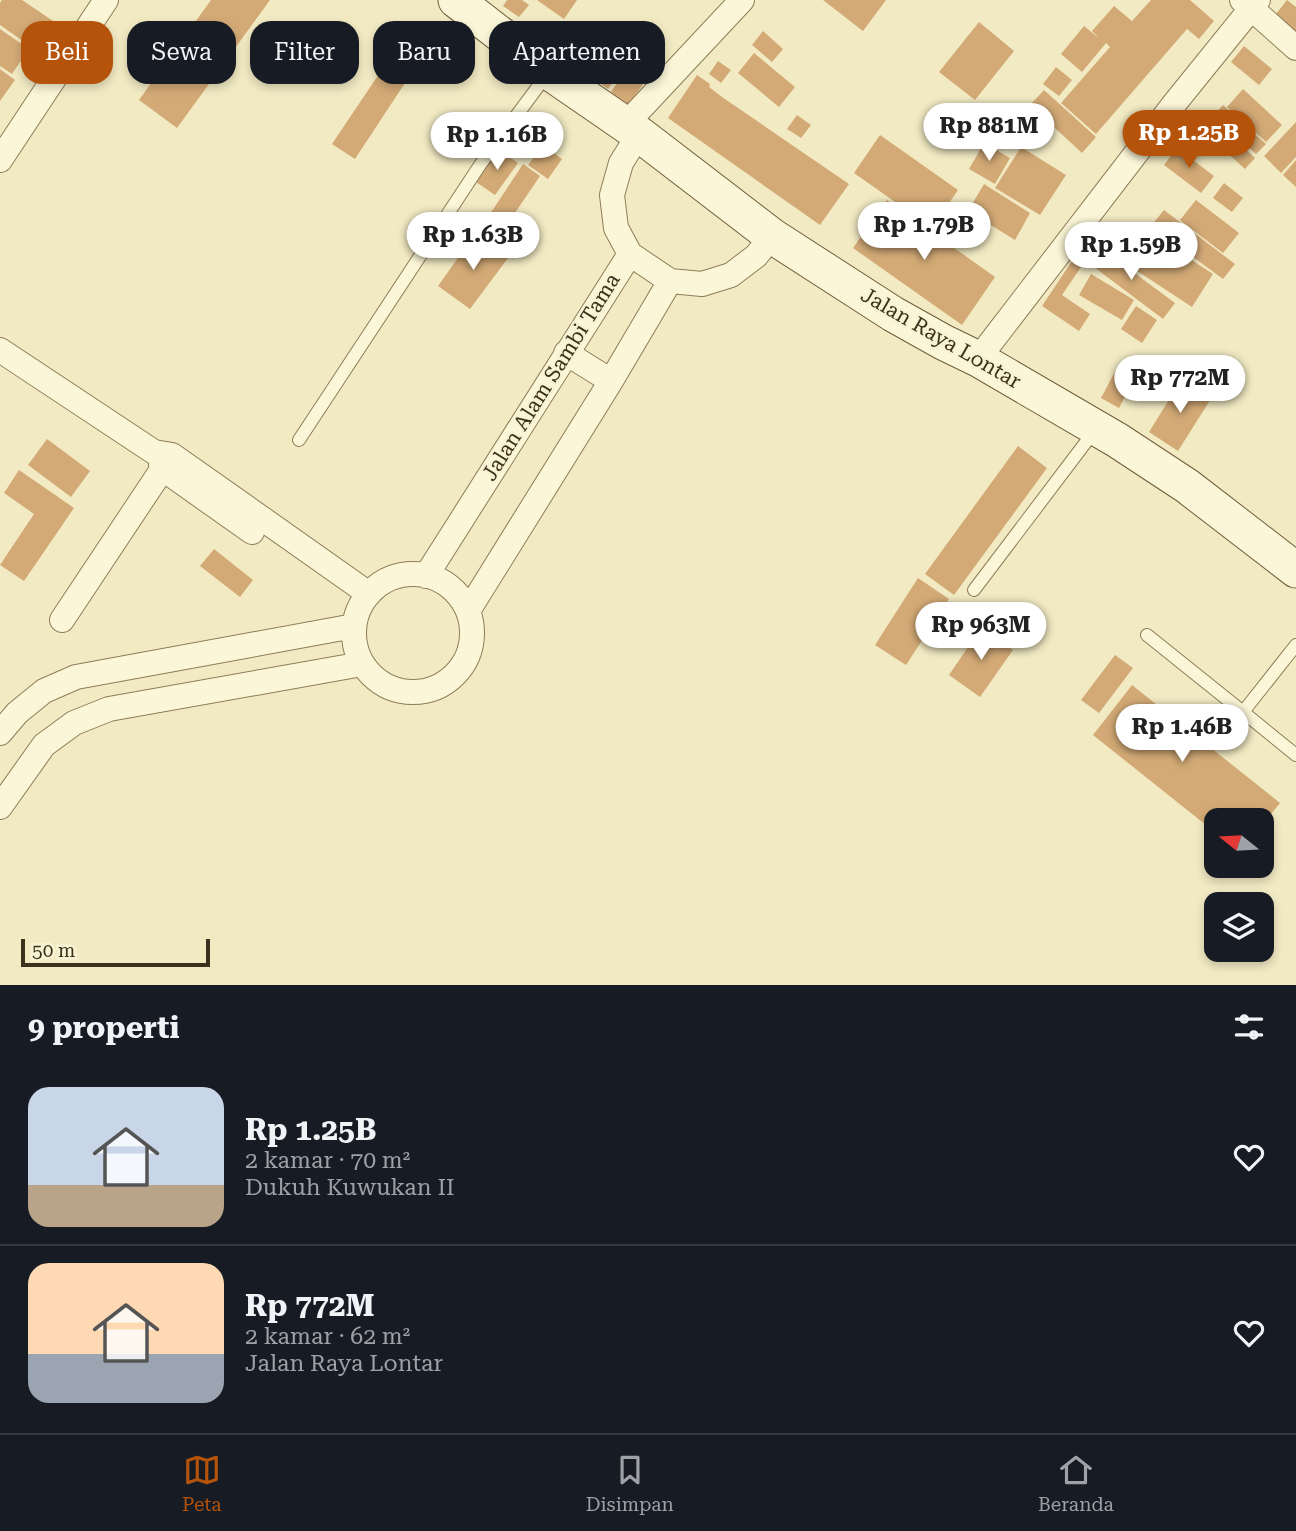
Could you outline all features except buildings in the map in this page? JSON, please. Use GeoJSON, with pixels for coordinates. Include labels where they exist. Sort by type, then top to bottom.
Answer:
{"type":"FeatureCollection","features":[{"type":"Feature","properties":{"kind":"street"},"geometry":{"type":"LineString","coordinates":[[0,160],[106,0]]}},
{"type":"Feature","properties":{"kind":"street","name":"Jalan Raya Lontar"},"geometry":{"type":"LineString","coordinates":[[456,0],[489,26]]}},
{"type":"Feature","properties":{"kind":"street"},"geometry":{"type":"LineString","coordinates":[[978,359],[1250,3],[1296,48]]}},
{"type":"Feature","properties":{"kind":"street","name":"Jalan Alam Sambi Tama"},"geometry":{"type":"LineString","coordinates":[[426,576],[630,254],[615,228],[612,195],[633,129],[730,4]]}},
{"type":"Feature","properties":{"kind":"street","name":"Jalan Raya Lontar"},"geometry":{"type":"LineString","coordinates":[[567,84],[633,129],[772,236],[893,314],[978,359],[1098,429],[1187,486],[1296,570]]}},
{"type":"Feature","properties":{"kind":"street"},"geometry":{"type":"LineString","coordinates":[[630,254],[670,281],[702,284],[731,275],[756,256],[772,236]]}},
{"type":"Feature","properties":{"kind":"street"},"geometry":{"type":"LineString","coordinates":[[468,611],[670,281]]}},
{"type":"Feature","properties":{"kind":"street"},"geometry":{"type":"LineString","coordinates":[[0,350],[163,459],[361,609]]}},
{"type":"Feature","properties":{"kind":"street"},"geometry":{"type":"LineString","coordinates":[[566,353],[611,381]]}},
{"type":"Feature","properties":{"kind":"street"},"geometry":{"type":"LineString","coordinates":[[62,620],[163,459]]}},
{"type":"Feature","properties":{"kind":"street"},"geometry":{"type":"LineString","coordinates":[[405,575],[426,576],[444,583],[458,595],[468,611],[472,631],[470,650],[461,667],[447,681],[430,690],[411,693],[392,689],[375,679],[362,664],[355,646],[361,609],[385,581],[405,575]]}},
{"type":"Feature","properties":{"kind":"street"},"geometry":{"type":"LineString","coordinates":[[0,733],[17,713],[44,691],[76,677],[361,609]]}},
{"type":"Feature","properties":{"kind":"street"},"geometry":{"type":"LineString","coordinates":[[0,807],[44,745],[74,723],[109,709],[362,664]]}},
{"type":"Feature","properties":{"kind":"lane"},"geometry":{"type":"LineString","coordinates":[[299,440],[480,165],[540,84]]}},
{"type":"Feature","properties":{"kind":"lane"},"geometry":{"type":"LineString","coordinates":[[974,590],[1098,429]]}},
{"type":"Feature","properties":{"kind":"lane"},"geometry":{"type":"LineString","coordinates":[[1147,635],[1296,755]]}},
{"type":"Feature","properties":{"kind":"lane"},"geometry":{"type":"LineString","coordinates":[[1243,712],[1296,645]]}}]}
